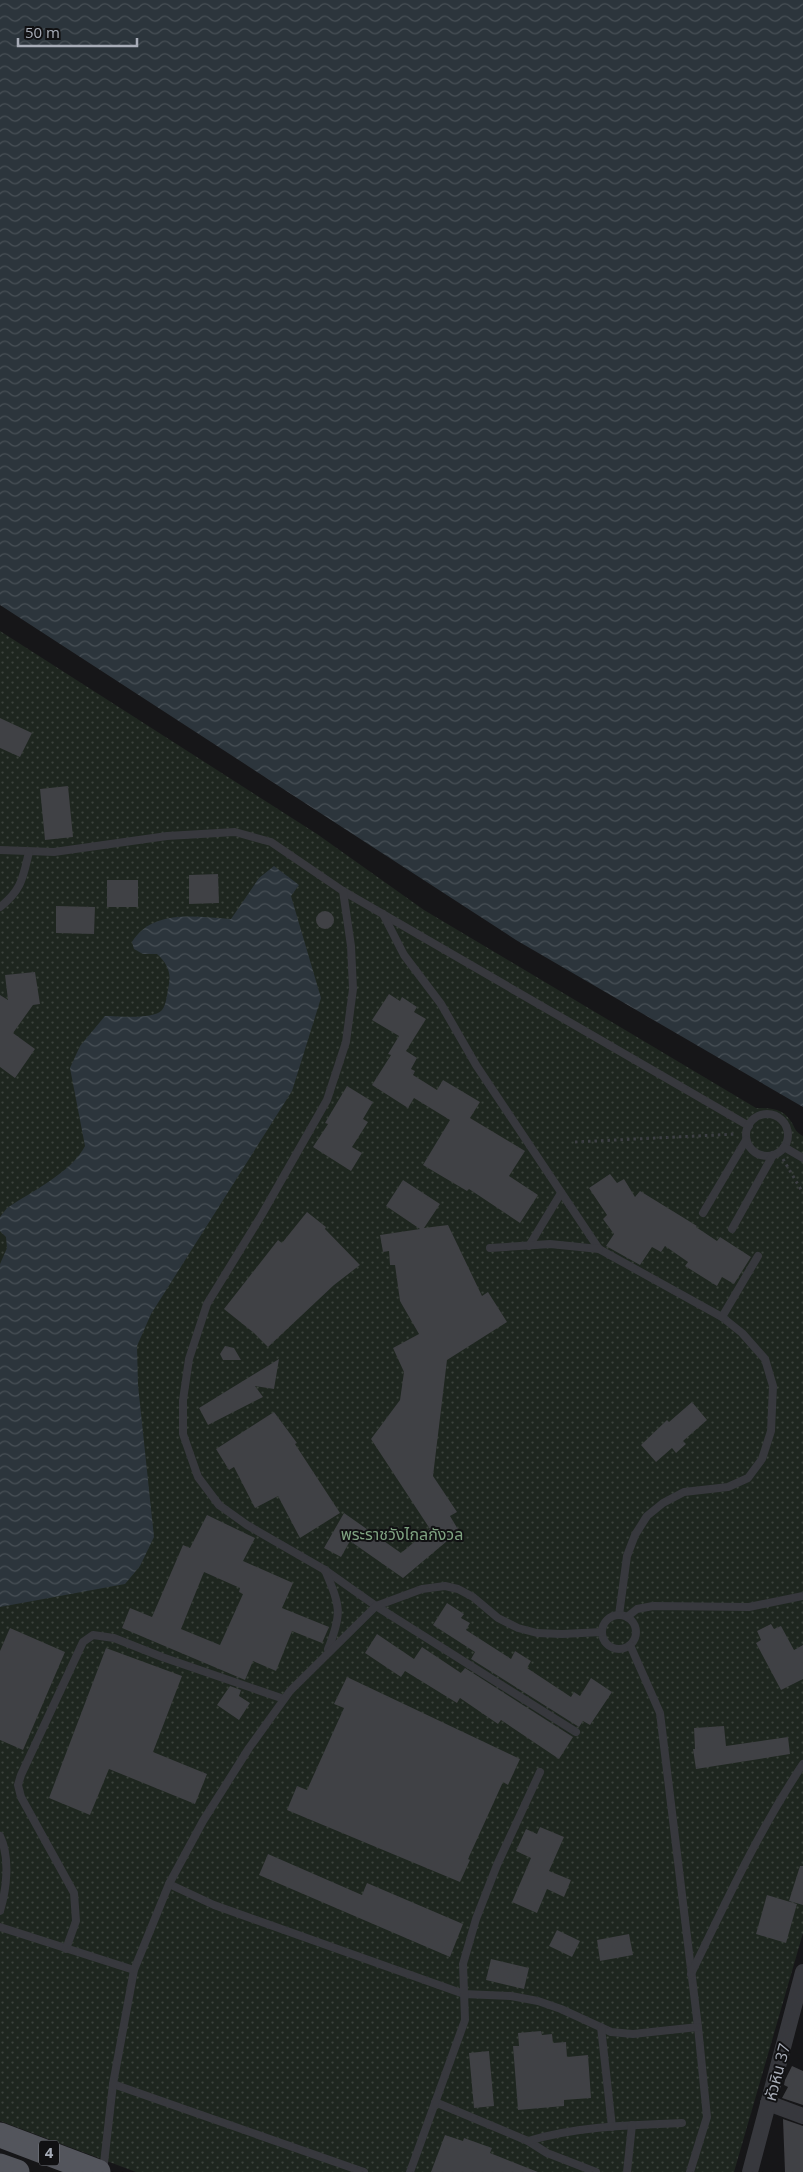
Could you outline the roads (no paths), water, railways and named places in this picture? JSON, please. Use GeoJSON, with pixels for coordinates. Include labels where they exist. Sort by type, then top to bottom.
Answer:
{"type":"FeatureCollection","features":[{"type":"Feature","properties":{"kind":"main road","name":"4"},"geometry":{"type":"LineString","coordinates":[[0,2135],[98,2172]]}},
{"type":"Feature","properties":{"kind":"street","name":"หัวหิน 37"},"geometry":{"type":"LineString","coordinates":[[750,2172],[803,1972]]}},
{"type":"Feature","properties":{"kind":"street"},"geometry":{"type":"LineString","coordinates":[[768,2103],[803,2116]]}},
{"type":"Feature","properties":{"kind":"lane"},"geometry":{"type":"LineString","coordinates":[[0,850],[54,852],[167,836],[235,832],[270,842],[343,891],[747,1133],[752,1150],[758,1154],[779,1152],[803,1158]]}},
{"type":"Feature","properties":{"kind":"lane"},"geometry":{"type":"LineString","coordinates":[[0,906],[17,892],[22,882],[29,852]]}},
{"type":"Feature","properties":{"kind":"lane"},"geometry":{"type":"LineString","coordinates":[[343,891],[351,946],[354,990],[346,1042],[328,1100],[261,1216],[206,1304],[189,1359],[183,1400],[183,1434],[198,1477],[220,1504],[247,1525],[325,1570],[376,1606],[576,1732]]}},
{"type":"Feature","properties":{"kind":"lane"},"geometry":{"type":"LineString","coordinates":[[383,914],[404,954],[441,1004],[476,1065],[599,1249]]}},
{"type":"Feature","properties":{"kind":"lane"},"geometry":{"type":"LineString","coordinates":[[703,1213],[755,1118],[762,1114],[776,1116],[786,1126],[787,1140],[732,1229]]}},
{"type":"Feature","properties":{"kind":"lane"},"geometry":{"type":"LineString","coordinates":[[528,1246],[561,1193]]}},
{"type":"Feature","properties":{"kind":"lane"},"geometry":{"type":"LineString","coordinates":[[490,1248],[550,1244],[599,1249],[722,1317],[742,1333],[765,1359],[773,1386],[771,1431],[762,1460],[748,1478],[728,1487],[684,1492],[663,1503],[647,1516],[635,1535],[627,1556],[623,1616]]}},
{"type":"Feature","properties":{"kind":"lane"},"geometry":{"type":"LineString","coordinates":[[722,1317],[758,1256]]}},
{"type":"Feature","properties":{"kind":"lane"},"geometry":{"type":"LineString","coordinates":[[325,1570],[339,1607],[338,1624],[326,1653]]}},
{"type":"Feature","properties":{"kind":"lane"},"geometry":{"type":"LineString","coordinates":[[103,2172],[106,2161],[113,2084],[134,1970],[169,1884],[202,1821],[249,1748],[284,1699],[326,1653],[376,1606],[422,1589],[445,1586],[458,1589],[473,1597],[498,1618],[518,1628],[537,1633],[602,1632]]}},
{"type":"Feature","properties":{"kind":"lane"},"geometry":{"type":"LineString","coordinates":[[623,1616],[634,1622],[636,1633],[630,1646],[623,1649],[612,1648],[604,1640],[602,1632],[606,1621],[637,1609],[653,1606],[750,1606],[803,1596]]}},
{"type":"Feature","properties":{"kind":"lane"},"geometry":{"type":"LineString","coordinates":[[63,1948],[76,1921],[74,1893],[21,1797],[18,1786],[21,1775],[83,1642],[93,1635],[114,1638],[162,1657],[284,1699]]}},
{"type":"Feature","properties":{"kind":"lane"},"geometry":{"type":"LineString","coordinates":[[630,1646],[660,1713],[698,2028],[707,2117],[690,2172]]}},
{"type":"Feature","properties":{"kind":"lane"},"geometry":{"type":"LineString","coordinates":[[691,1974],[776,1804],[803,1764]]}},
{"type":"Feature","properties":{"kind":"lane"},"geometry":{"type":"LineString","coordinates":[[410,2172],[465,2020],[463,1964],[476,1920],[496,1865],[540,1772]]}},
{"type":"Feature","properties":{"kind":"lane"},"geometry":{"type":"LineString","coordinates":[[0,1836],[5,1848],[5,1896],[0,1911]]}},
{"type":"Feature","properties":{"kind":"lane"},"geometry":{"type":"LineString","coordinates":[[169,1884],[214,1904],[464,1994],[511,1996],[538,2001],[611,2032],[633,2034],[698,2028]]}},
{"type":"Feature","properties":{"kind":"lane"},"geometry":{"type":"LineString","coordinates":[[0,1926],[134,1970]]}},
{"type":"Feature","properties":{"kind":"lane"},"geometry":{"type":"LineString","coordinates":[[601,2028],[612,2127]]}},
{"type":"Feature","properties":{"kind":"lane"},"geometry":{"type":"LineString","coordinates":[[113,2084],[364,2172]]}},
{"type":"Feature","properties":{"kind":"lane"},"geometry":{"type":"LineString","coordinates":[[435,2102],[528,2141],[547,2153],[596,2172]]}},
{"type":"Feature","properties":{"kind":"lane"},"geometry":{"type":"LineString","coordinates":[[528,2141],[551,2134],[632,2125],[682,2123]]}},
{"type":"Feature","properties":{"kind":"lane"},"geometry":{"type":"LineString","coordinates":[[627,2172],[632,2125]]}},
{"type":"Feature","properties":{"kind":"water"},"geometry":{"type":"Polygon","coordinates":[[[0,0],[803,0],[803,1107],[516,940],[0,605],[0,0]]]}},
{"type":"Feature","properties":{"kind":"water"},"geometry":{"type":"Polygon","coordinates":[[[274,866],[299,885],[291,896],[321,998],[292,1091],[151,1314],[137,1346],[138,1385],[154,1537],[140,1566],[125,1584],[0,1607],[0,1264],[7,1248],[6,1237],[0,1231],[0,1217],[7,1208],[61,1173],[85,1146],[70,1068],[80,1046],[105,1016],[151,1015],[158,1013],[164,1007],[169,980],[168,968],[157,954],[143,954],[134,949],[132,942],[141,931],[164,919],[191,916],[231,919],[259,878],[274,866]]]}},
{"type":"Feature","properties":{"kind":"park label","name":"พระราชวังไกลกังวล"},"geometry":{"type":"Point","coordinates":[402,1534]}}]}
